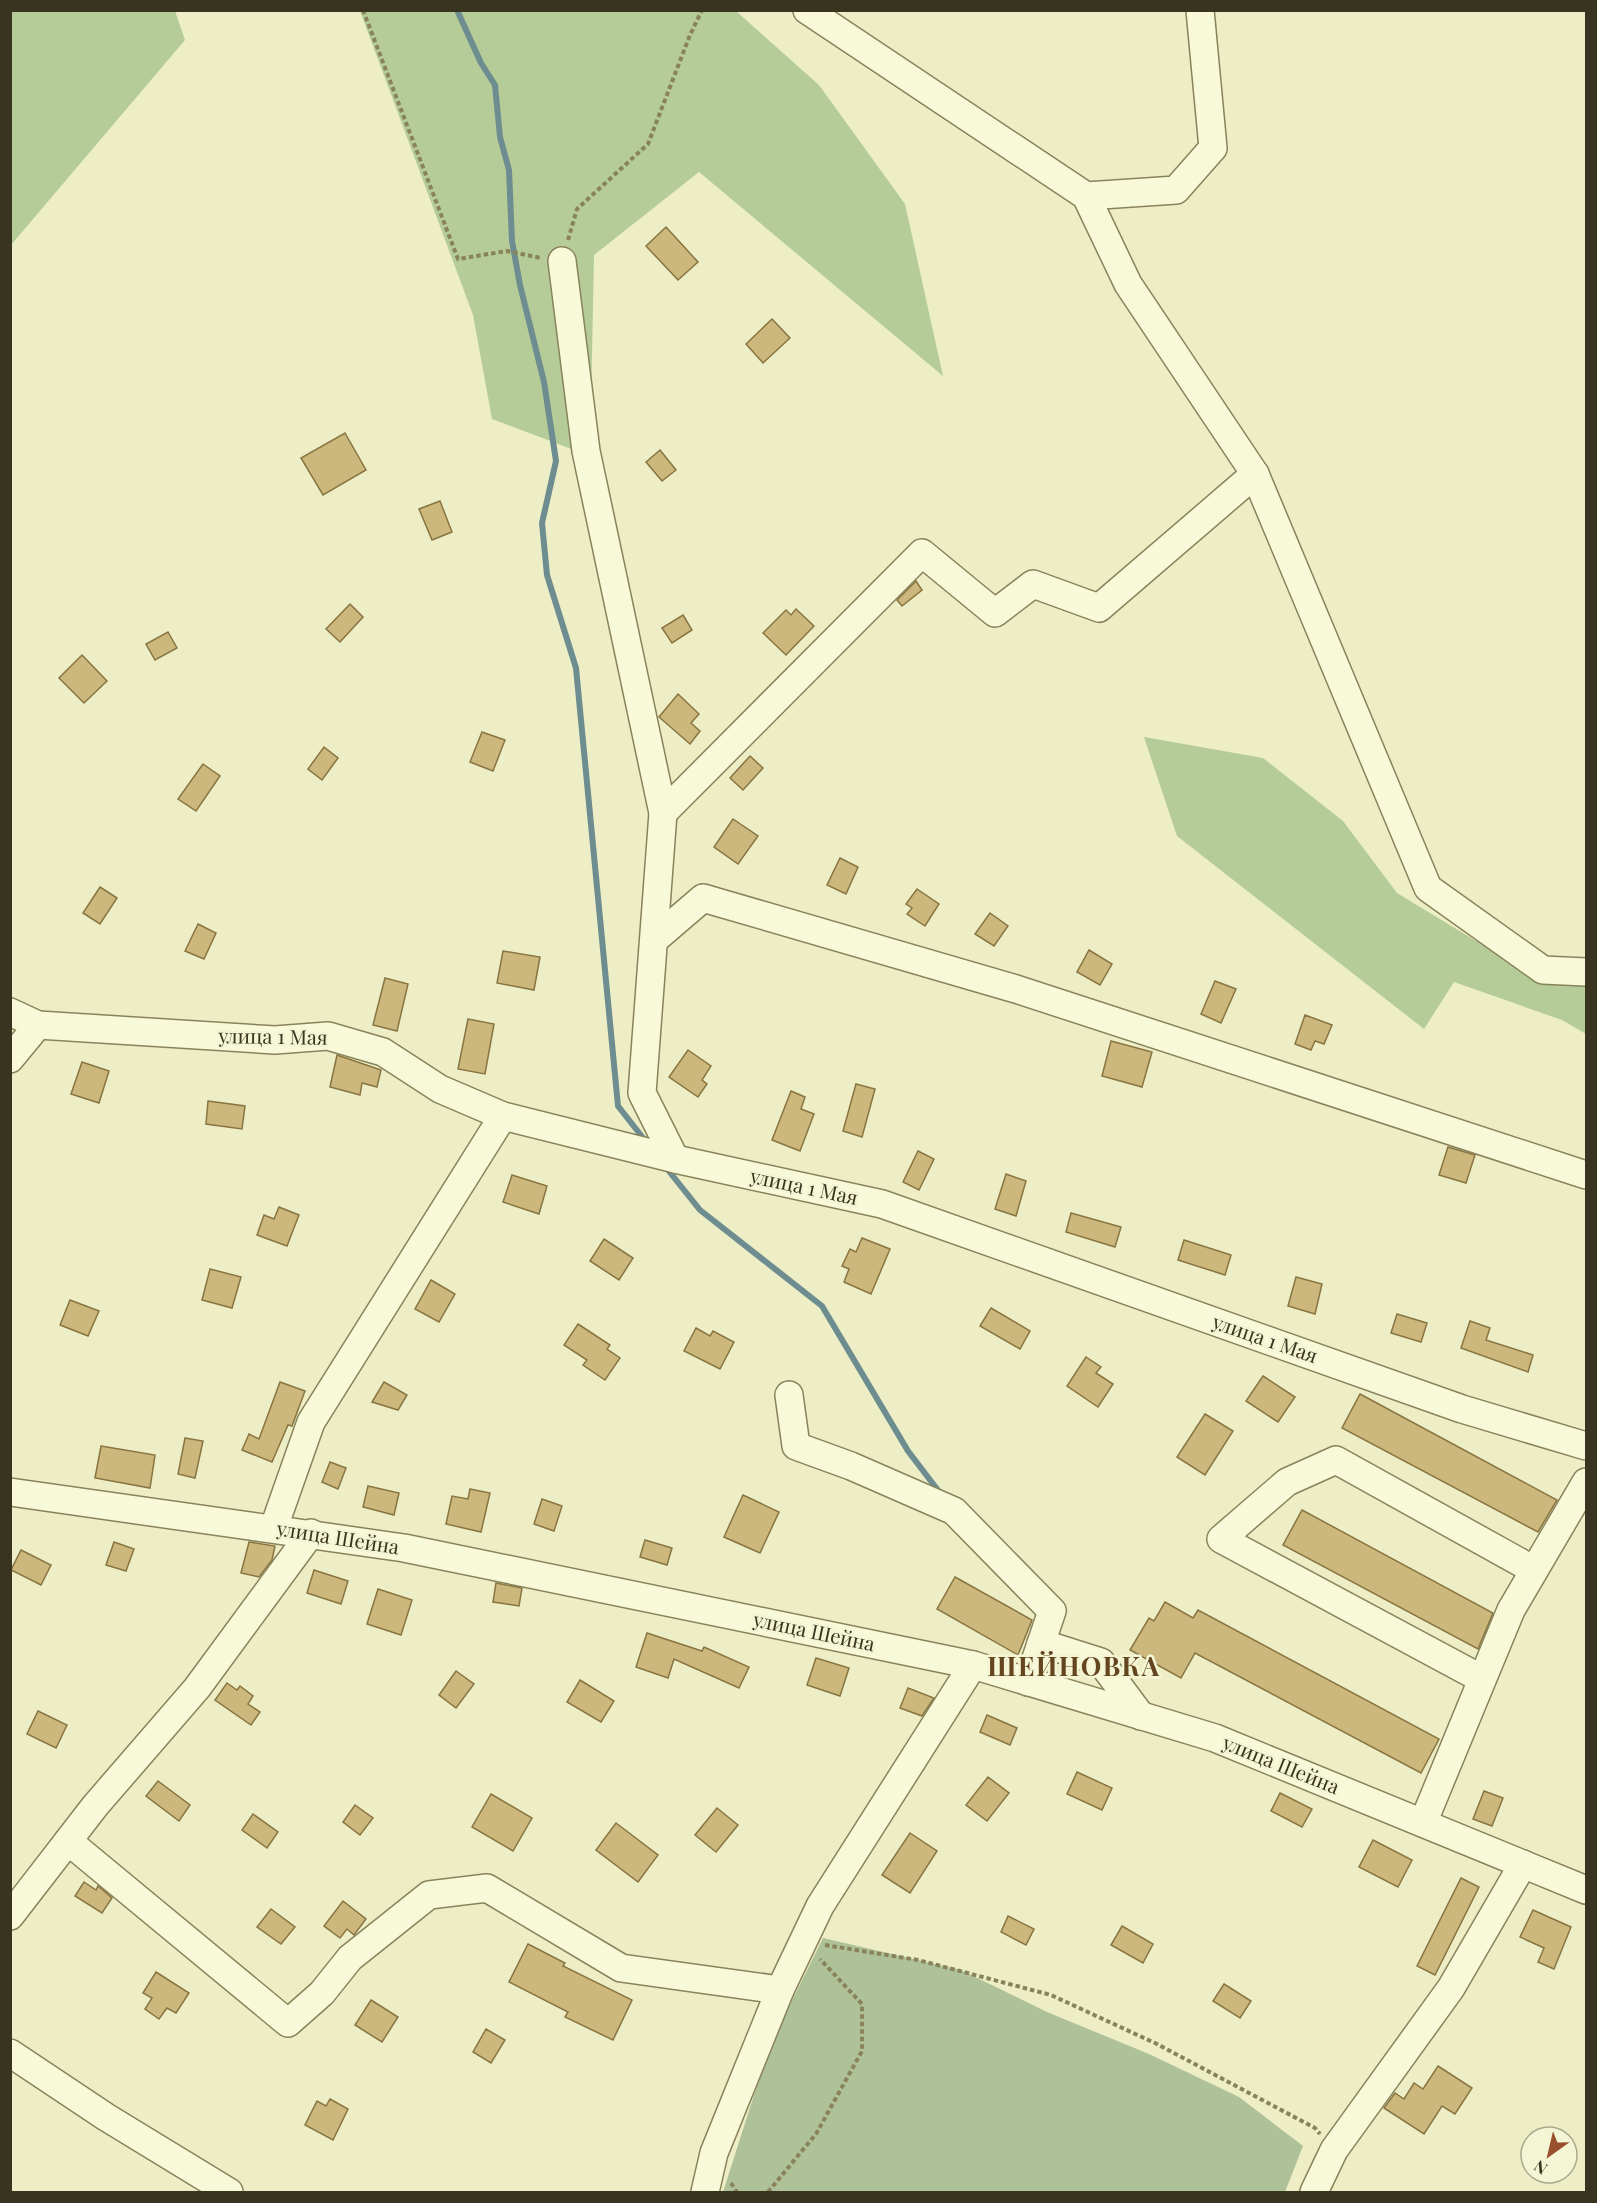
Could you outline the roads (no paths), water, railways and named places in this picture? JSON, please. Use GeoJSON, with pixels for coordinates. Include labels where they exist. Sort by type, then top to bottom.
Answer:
{"type":"FeatureCollection","features":[{"type":"Feature","properties":{"kind":"street"},"geometry":{"type":"LineString","coordinates":[[807,10],[1086,196],[1128,284],[1255,474],[1428,888],[1544,970],[1587,972]]}},
{"type":"Feature","properties":{"kind":"street"},"geometry":{"type":"LineString","coordinates":[[1086,196],[1176,190],[1214,148],[1200,10]]}},
{"type":"Feature","properties":{"kind":"street"},"geometry":{"type":"LineString","coordinates":[[562,261],[585,451],[663,813],[642,1093],[675,1159]]}},
{"type":"Feature","properties":{"kind":"street"},"geometry":{"type":"LineString","coordinates":[[663,813],[922,553],[995,614],[1033,584],[1099,608],[1255,474]]}},
{"type":"Feature","properties":{"kind":"street"},"geometry":{"type":"LineString","coordinates":[[654,939],[703,898],[1016,989],[1587,1175]]}},
{"type":"Feature","properties":{"kind":"street","name":"улица 1 Мая"},"geometry":{"type":"LineString","coordinates":[[10,1012],[38,1025],[275,1040],[328,1036],[383,1052],[440,1089],[503,1116],[675,1159],[882,1204],[1462,1409],[1587,1446]]}},
{"type":"Feature","properties":{"kind":"street"},"geometry":{"type":"LineString","coordinates":[[10,1059],[38,1025]]}},
{"type":"Feature","properties":{"kind":"street"},"geometry":{"type":"LineString","coordinates":[[274,1527],[311,1422],[503,1116]]}},
{"type":"Feature","properties":{"kind":"street"},"geometry":{"type":"LineString","coordinates":[[789,1395],[796,1446],[851,1466],[954,1511],[1052,1611],[1028,1682]]}},
{"type":"Feature","properties":{"kind":"street"},"geometry":{"type":"LineString","coordinates":[[1482,1679],[1221,1539],[1287,1482],[1336,1460],[1534,1570]]}},
{"type":"Feature","properties":{"kind":"street"},"geometry":{"type":"LineString","coordinates":[[1423,1823],[1511,1610],[1587,1482]]}},
{"type":"Feature","properties":{"kind":"street","name":"улица Шейна"},"geometry":{"type":"LineString","coordinates":[[10,1492],[274,1527],[404,1548],[973,1665],[1215,1738],[1587,1890]]}},
{"type":"Feature","properties":{"kind":"street"},"geometry":{"type":"LineString","coordinates":[[10,1916],[68,1841],[203,1680],[311,1533]]}},
{"type":"Feature","properties":{"kind":"street"},"geometry":{"type":"LineString","coordinates":[[1041,1643],[1101,1662],[1141,1716]]}},
{"type":"Feature","properties":{"kind":"street"},"geometry":{"type":"LineString","coordinates":[[705,2193],[714,2153],[780,1990],[820,1906],[973,1665]]}},
{"type":"Feature","properties":{"kind":"street"},"geometry":{"type":"LineString","coordinates":[[68,1841],[288,2023],[322,1993],[350,1958],[429,1896],[487,1888],[621,1968],[780,1990]]}},
{"type":"Feature","properties":{"kind":"street"},"geometry":{"type":"LineString","coordinates":[[1314,2193],[1334,2150],[1451,1988],[1522,1864]]}},
{"type":"Feature","properties":{"kind":"street"},"geometry":{"type":"LineString","coordinates":[[10,2054],[229,2193]]}},
{"type":"Feature","properties":{"kind":"street"},"geometry":{"type":"LineString","coordinates":[[683,2193],[714,2153]]}},
{"type":"Feature","properties":{"kind":"waterway"},"geometry":{"type":"LineString","coordinates":[[457,10],[481,63],[495,85],[500,137],[509,170],[512,241],[520,285],[544,382],[556,461],[542,523],[547,575],[576,668],[618,1106],[647,1143]]}},
{"type":"Feature","properties":{"kind":"waterway"},"geometry":{"type":"LineString","coordinates":[[664,1165],[700,1210],[822,1306],[908,1451],[940,1493]]}},
{"type":"Feature","properties":{"kind":"district","name":"ШЕЙНОВКА"},"geometry":{"type":"Point","coordinates":[1074,1667]}}]}
